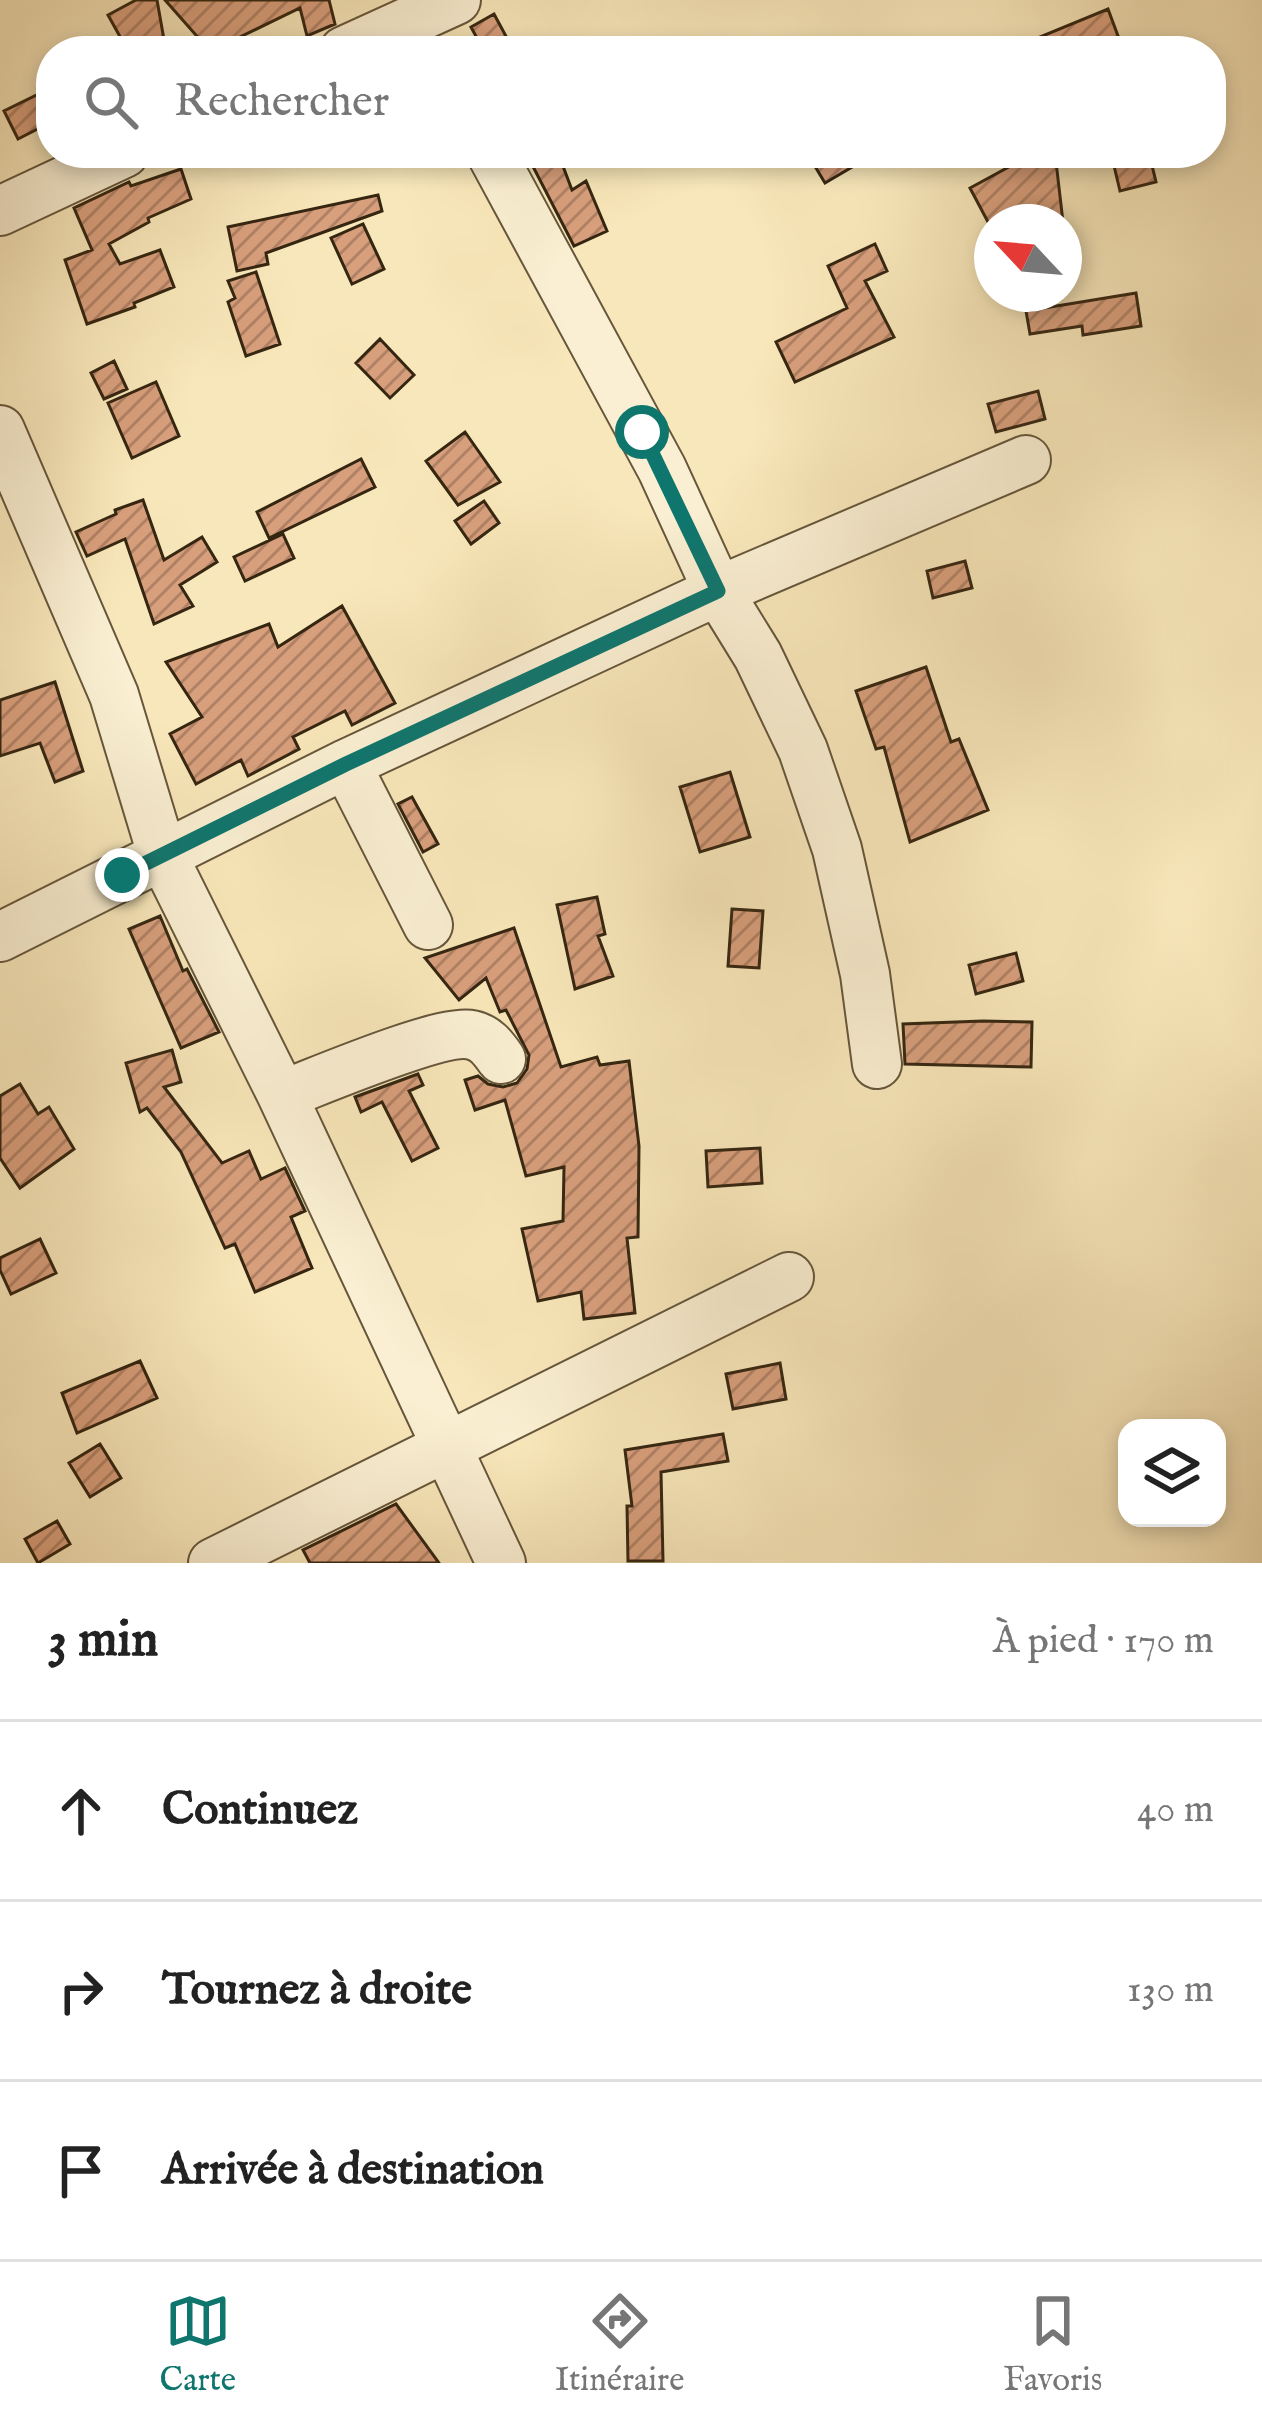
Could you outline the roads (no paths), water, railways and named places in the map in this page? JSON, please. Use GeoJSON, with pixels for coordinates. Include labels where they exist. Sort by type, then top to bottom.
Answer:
{"type":"FeatureCollection","features":[{"type":"Feature","properties":{"kind":"street"},"geometry":{"type":"LineString","coordinates":[[383,36],[457,0]]}},
{"type":"Feature","properties":{"kind":"street"},"geometry":{"type":"LineString","coordinates":[[0,211],[92,168]]}},
{"type":"Feature","properties":{"kind":"street"},"geometry":{"type":"LineString","coordinates":[[499,168],[662,469],[718,591],[758,656],[826,808],[865,974],[878,1064]]}},
{"type":"Feature","properties":{"kind":"street"},"geometry":{"type":"LineString","coordinates":[[0,430],[114,695],[162,854],[282,1095],[501,1563]]}},
{"type":"Feature","properties":{"kind":"street"},"geometry":{"type":"LineString","coordinates":[[0,937],[346,764],[718,591],[1027,460]]}},
{"type":"Feature","properties":{"kind":"street"},"geometry":{"type":"LineString","coordinates":[[346,764],[428,925]]}},
{"type":"Feature","properties":{"kind":"street"},"geometry":{"type":"LineString","coordinates":[[282,1095],[462,1034],[486,1040],[501,1059]]}},
{"type":"Feature","properties":{"kind":"street"},"geometry":{"type":"LineString","coordinates":[[213,1563],[789,1277]]}}]}
